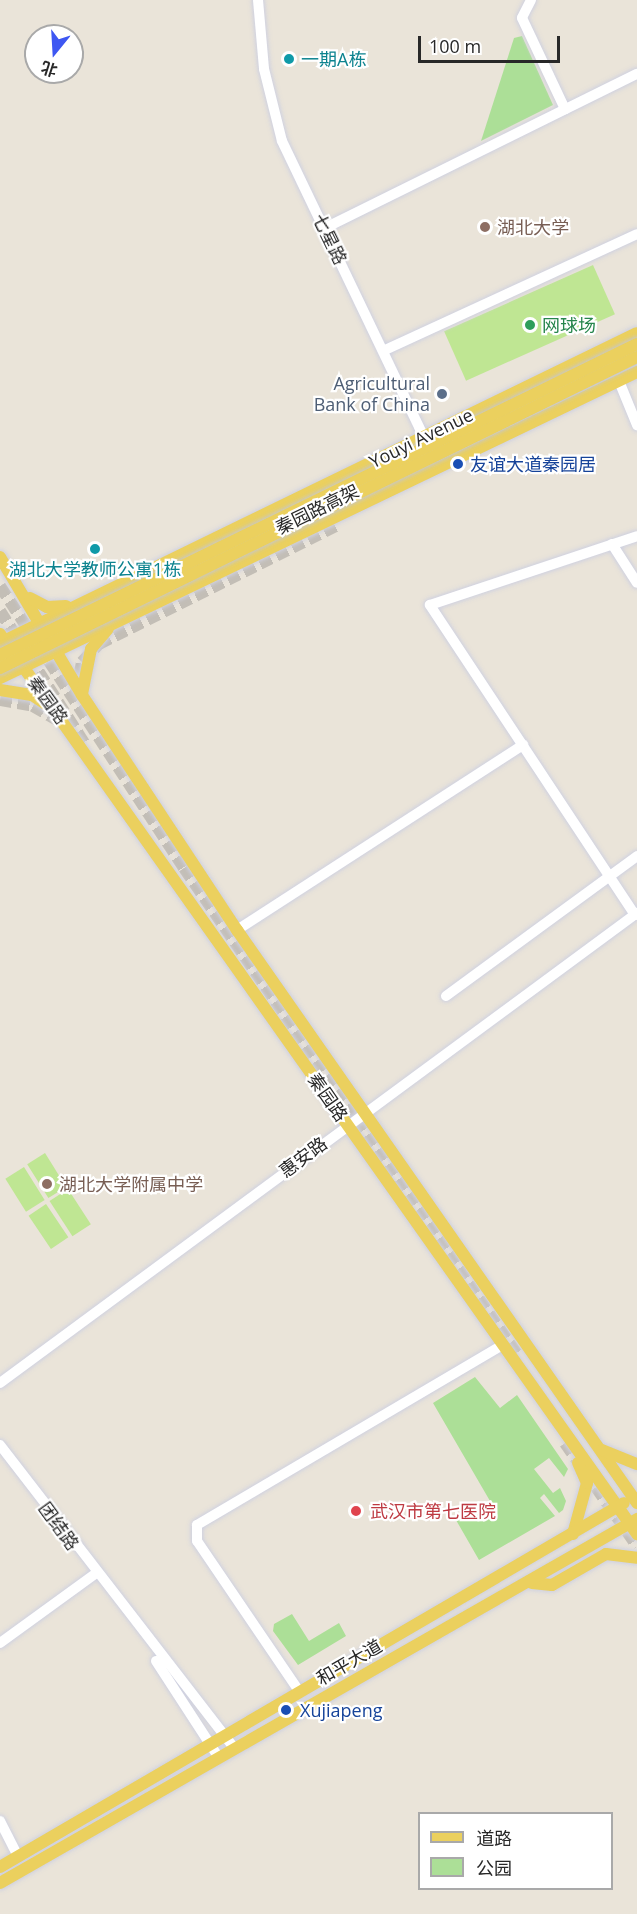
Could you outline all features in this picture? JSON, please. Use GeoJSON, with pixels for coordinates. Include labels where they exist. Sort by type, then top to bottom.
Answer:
{"type":"FeatureCollection","features":[{"type":"Feature","properties":{"kind":"main road","name":"Youyi Avenue"},"geometry":{"type":"LineString","coordinates":[[2,639],[91,600],[637,333]]}},
{"type":"Feature","properties":{"kind":"main road","name":"秦园路高架"},"geometry":{"type":"LineString","coordinates":[[0,655],[637,344]]}},
{"type":"Feature","properties":{"kind":"main road","name":"秦园路高架"},"geometry":{"type":"LineString","coordinates":[[0,668],[637,357]]}},
{"type":"Feature","properties":{"kind":"main road","name":"Youyi Avenue"},"geometry":{"type":"LineString","coordinates":[[0,678],[21,663],[60,650],[637,372]]}},
{"type":"Feature","properties":{"kind":"main road"},"geometry":{"type":"LineString","coordinates":[[338,525],[376,497]]}},
{"type":"Feature","properties":{"kind":"main road","name":"秦园路"},"geometry":{"type":"LineString","coordinates":[[0,557],[43,621],[82,695],[237,930],[362,1113],[636,1498]]}},
{"type":"Feature","properties":{"kind":"main road"},"geometry":{"type":"LineString","coordinates":[[24,593],[38,604],[57,608],[91,600]]}},
{"type":"Feature","properties":{"kind":"main road"},"geometry":{"type":"LineString","coordinates":[[82,695],[92,649],[125,618]]}},
{"type":"Feature","properties":{"kind":"main road","name":"秦园路"},"geometry":{"type":"LineString","coordinates":[[2,639],[57,711],[564,1433],[618,1507],[635,1526]]}},
{"type":"Feature","properties":{"kind":"main road"},"geometry":{"type":"LineString","coordinates":[[0,690],[32,695],[57,711]]}},
{"type":"Feature","properties":{"kind":"main road"},"geometry":{"type":"LineString","coordinates":[[564,1433],[588,1483],[573,1534]]}},
{"type":"Feature","properties":{"kind":"main road"},"geometry":{"type":"LineString","coordinates":[[600,1449],[637,1464]]}},
{"type":"Feature","properties":{"kind":"main road","name":"和平大道"},"geometry":{"type":"LineString","coordinates":[[0,1867],[209,1742],[636,1498]]}},
{"type":"Feature","properties":{"kind":"main road","name":"和平大道"},"geometry":{"type":"LineString","coordinates":[[0,1883],[635,1526]]}},
{"type":"Feature","properties":{"kind":"main road"},"geometry":{"type":"LineString","coordinates":[[532,1583],[552,1585],[606,1554],[637,1558]]}},
{"type":"Feature","properties":{"kind":"street","name":"七星路"},"geometry":{"type":"LineString","coordinates":[[258,0],[264,69],[282,141],[385,350],[438,467]]}},
{"type":"Feature","properties":{"kind":"street"},"geometry":{"type":"LineString","coordinates":[[531,0],[522,18],[565,109]]}},
{"type":"Feature","properties":{"kind":"street"},"geometry":{"type":"LineString","coordinates":[[325,228],[637,74]]}},
{"type":"Feature","properties":{"kind":"street"},"geometry":{"type":"LineString","coordinates":[[385,350],[637,234]]}},
{"type":"Feature","properties":{"kind":"street"},"geometry":{"type":"LineString","coordinates":[[619,381],[637,425]]}},
{"type":"Feature","properties":{"kind":"street"},"geometry":{"type":"LineString","coordinates":[[636,914],[430,605],[637,536]]}},
{"type":"Feature","properties":{"kind":"street"},"geometry":{"type":"LineString","coordinates":[[612,544],[637,583]]}},
{"type":"Feature","properties":{"kind":"street"},"geometry":{"type":"LineString","coordinates":[[237,930],[523,745]]}},
{"type":"Feature","properties":{"kind":"street"},"geometry":{"type":"LineString","coordinates":[[446,996],[637,856]]}},
{"type":"Feature","properties":{"kind":"street","name":"惠安路"},"geometry":{"type":"LineString","coordinates":[[0,1383],[347,1124],[636,914]]}},
{"type":"Feature","properties":{"kind":"street"},"geometry":{"type":"LineString","coordinates":[[299,1690],[197,1541],[197,1525],[503,1345]]}},
{"type":"Feature","properties":{"kind":"street","name":"团结路"},"geometry":{"type":"LineString","coordinates":[[0,1445],[119,1606],[235,1749]]}},
{"type":"Feature","properties":{"kind":"street"},"geometry":{"type":"LineString","coordinates":[[0,1643],[95,1574]]}},
{"type":"Feature","properties":{"kind":"street","name":"团结路"},"geometry":{"type":"LineString","coordinates":[[119,1606],[219,1758]]}},
{"type":"Feature","properties":{"kind":"street"},"geometry":{"type":"LineString","coordinates":[[0,1821],[18,1856]]}},
{"type":"Feature","properties":{"kind":"green space"},"geometry":{"type":"Polygon","coordinates":[[[522,36],[553,105],[481,141],[514,38],[522,36]]]}},
{"type":"Feature","properties":{"kind":"green space","name":"网球场"},"geometry":{"type":"Polygon","coordinates":[[[593,265],[615,314],[466,381],[444,331],[593,265]]]}},
{"type":"Feature","properties":{"kind":"green space"},"geometry":{"type":"Polygon","coordinates":[[[45,1153],[66,1187],[48,1198],[27,1164],[45,1153]]]}},
{"type":"Feature","properties":{"kind":"green space"},"geometry":{"type":"Polygon","coordinates":[[[24,1167],[45,1200],[26,1212],[5,1179],[24,1167]]]}},
{"type":"Feature","properties":{"kind":"green space"},"geometry":{"type":"Polygon","coordinates":[[[68,1189],[91,1224],[72,1236],[50,1201],[68,1189]]]}},
{"type":"Feature","properties":{"kind":"green space"},"geometry":{"type":"Polygon","coordinates":[[[46,1204],[68,1237],[51,1249],[29,1216],[46,1204]]]}},
{"type":"Feature","properties":{"kind":"green space"},"geometry":{"type":"Polygon","coordinates":[[[475,1377],[500,1408],[517,1395],[568,1469],[564,1477],[549,1458],[534,1469],[553,1493],[560,1488],[566,1501],[563,1510],[559,1513],[544,1494],[540,1498],[555,1516],[479,1560],[456,1520],[490,1501],[433,1403],[475,1377]]]}},
{"type":"Feature","properties":{"kind":"green space"},"geometry":{"type":"Polygon","coordinates":[[[292,1614],[309,1641],[339,1623],[346,1636],[298,1665],[273,1631],[274,1624],[292,1614]]]}},
{"type":"Feature","properties":{"kind":"tunnel"},"geometry":{"type":"LineString","coordinates":[[76,693],[82,662],[99,644],[338,525]]}},
{"type":"Feature","properties":{"kind":"tunnel"},"geometry":{"type":"LineString","coordinates":[[0,586],[184,868],[519,1357]]}},
{"type":"Feature","properties":{"kind":"tunnel"},"geometry":{"type":"LineString","coordinates":[[0,611],[86,746]]}},
{"type":"Feature","properties":{"kind":"tunnel"},"geometry":{"type":"LineString","coordinates":[[0,700],[33,706],[63,723]]}},
{"type":"Feature","properties":{"kind":"tunnel"},"geometry":{"type":"LineString","coordinates":[[565,1443],[637,1546]]}},
{"type":"Feature","properties":{"kind":"place","name":"一期A栋"},"geometry":{"type":"Point","coordinates":[289,59]}},
{"type":"Feature","properties":{"kind":"place","name":"湖北大学"},"geometry":{"type":"Point","coordinates":[485,227]}},
{"type":"Feature","properties":{"kind":"place","name":"网球场"},"geometry":{"type":"Point","coordinates":[530,325]}},
{"type":"Feature","properties":{"kind":"place","name":"Agricultural Bank of China"},"geometry":{"type":"Point","coordinates":[442,394]}},
{"type":"Feature","properties":{"kind":"place","name":"友谊大道秦园居"},"geometry":{"type":"Point","coordinates":[458,464]}},
{"type":"Feature","properties":{"kind":"place","name":"湖北大学教师公寓1栋"},"geometry":{"type":"Point","coordinates":[95,549]}},
{"type":"Feature","properties":{"kind":"place","name":"湖北大学附属中学"},"geometry":{"type":"Point","coordinates":[47,1184]}},
{"type":"Feature","properties":{"kind":"place","name":"武汉市第七医院"},"geometry":{"type":"Point","coordinates":[356,1511]}},
{"type":"Feature","properties":{"kind":"place","name":"Xujiapeng"},"geometry":{"type":"Point","coordinates":[286,1710]}}]}
